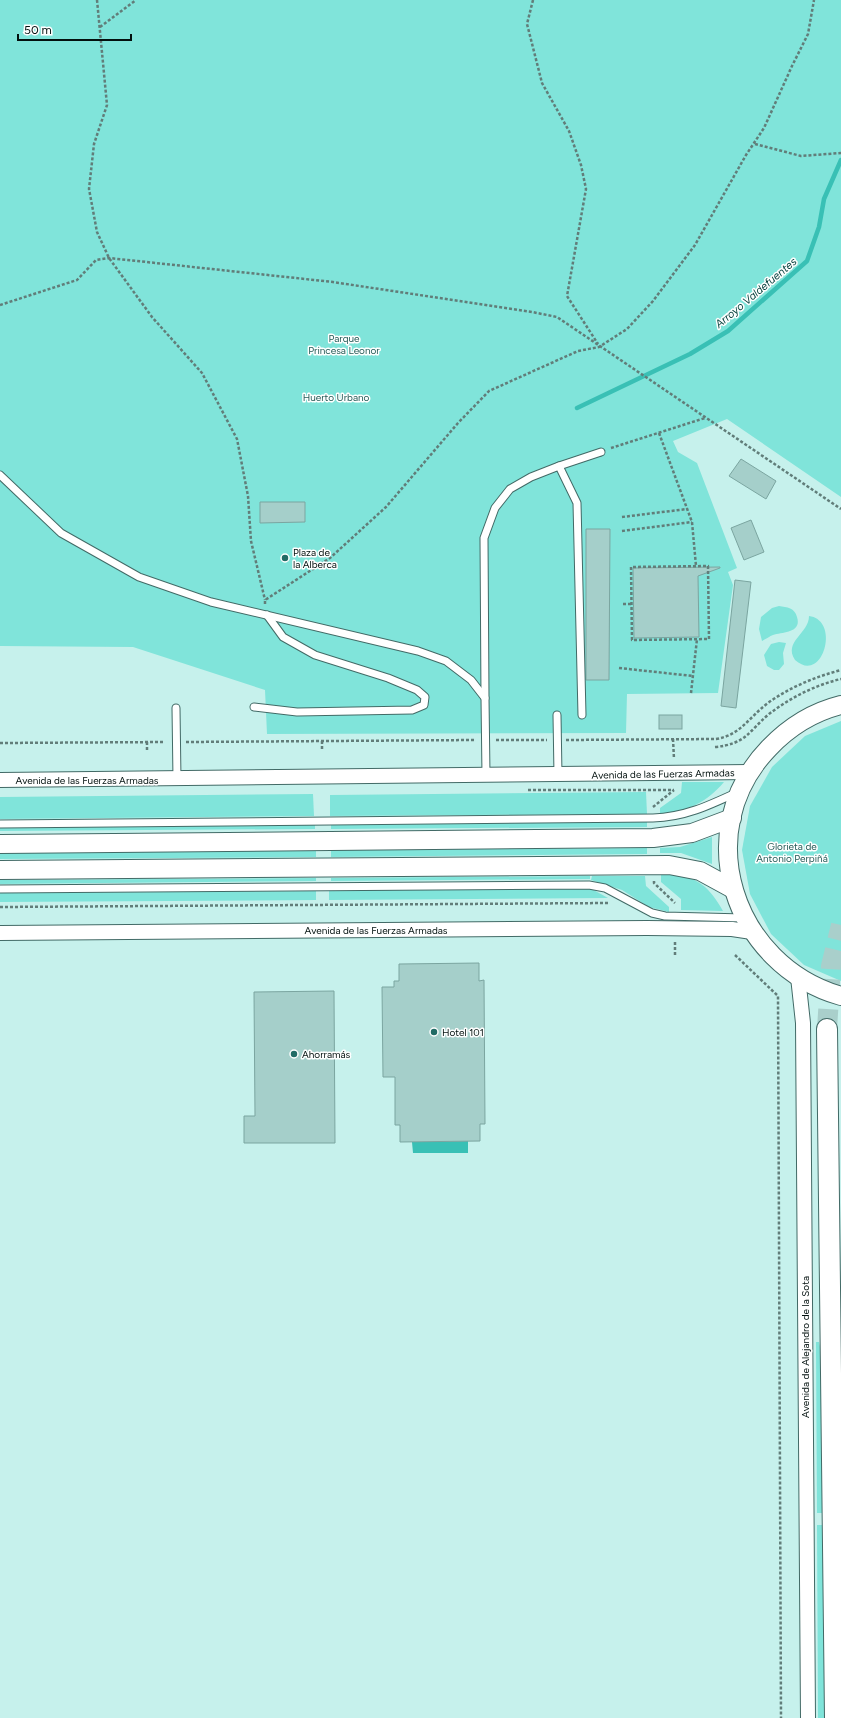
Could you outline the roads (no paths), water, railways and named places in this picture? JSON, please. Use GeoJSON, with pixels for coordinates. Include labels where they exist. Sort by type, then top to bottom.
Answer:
{"type":"FeatureCollection","features":[{"type":"Feature","properties":{"kind":"main road"},"geometry":{"type":"LineString","coordinates":[[827,1029],[835,1718]]}},
{"type":"Feature","properties":{"kind":"street"},"geometry":{"type":"LineString","coordinates":[[841,705],[811,716],[795,725],[761,756],[750,772],[740,791],[732,818],[728,854],[733,889],[748,925],[777,962],[813,986],[841,996]]}},
{"type":"Feature","properties":{"kind":"street","name":"Avenida de las Fuerzas Armadas"},"geometry":{"type":"LineString","coordinates":[[0,780],[750,772]]}},
{"type":"Feature","properties":{"kind":"street"},"geometry":{"type":"LineString","coordinates":[[0,844],[653,838],[692,833],[732,818]]}},
{"type":"Feature","properties":{"kind":"street"},"geometry":{"type":"LineString","coordinates":[[0,870],[669,865],[700,871],[733,889]]}},
{"type":"Feature","properties":{"kind":"street","name":"Avenida de las Fuerzas Armadas"},"geometry":{"type":"LineString","coordinates":[[0,933],[640,928],[732,929],[748,925]]}},
{"type":"Feature","properties":{"kind":"street","name":"Avenida de Alejandro de la Sota"},"geometry":{"type":"LineString","coordinates":[[798,977],[803,1023],[808,1718]]}},
{"type":"Feature","properties":{"kind":"lane"},"geometry":{"type":"LineString","coordinates":[[486,775],[484,538],[495,508],[510,489],[531,477],[601,452]]}},
{"type":"Feature","properties":{"kind":"lane"},"geometry":{"type":"LineString","coordinates":[[559,466],[577,503],[582,715]]}},
{"type":"Feature","properties":{"kind":"lane"},"geometry":{"type":"LineString","coordinates":[[0,475],[61,533],[139,576],[211,602],[418,651],[446,661],[471,680],[485,698]]}},
{"type":"Feature","properties":{"kind":"lane"},"geometry":{"type":"LineString","coordinates":[[254,707],[297,712],[412,710],[424,705],[425,697],[417,690],[388,678],[315,655],[283,637],[267,615]]}},
{"type":"Feature","properties":{"kind":"lane"},"geometry":{"type":"LineString","coordinates":[[176,708],[178,779]]}},
{"type":"Feature","properties":{"kind":"lane"},"geometry":{"type":"LineString","coordinates":[[557,715],[558,775]]}},
{"type":"Feature","properties":{"kind":"lane","name":"Avenida de las Fuerzas Armadas"},"geometry":{"type":"LineString","coordinates":[[0,824],[670,818],[691,812],[740,791]]}},
{"type":"Feature","properties":{"kind":"lane"},"geometry":{"type":"LineString","coordinates":[[0,889],[589,885],[605,888],[652,914],[748,925]]}},
{"type":"Feature","properties":{"kind":"waterway","name":"Arroyo Valdefuentes"},"geometry":{"type":"LineString","coordinates":[[577,408],[690,354],[728,331],[807,261],[819,227],[824,199],[841,160]]}},
{"type":"Feature","properties":{"kind":"tunnel"},"geometry":{"type":"LineString","coordinates":[[827,1029],[831,966],[841,925]]}},
{"type":"Feature","properties":{"kind":"place","name":"Plaza de la Alberca"},"geometry":{"type":"Point","coordinates":[285,558]}},
{"type":"Feature","properties":{"kind":"place","name":"Hotel 101"},"geometry":{"type":"Point","coordinates":[434,1032]}},
{"type":"Feature","properties":{"kind":"place","name":"Ahorramás"},"geometry":{"type":"Point","coordinates":[294,1054]}},
{"type":"Feature","properties":{"kind":"park label","name":"Parque Princesa Leonor"},"geometry":{"type":"Point","coordinates":[344,344]}},
{"type":"Feature","properties":{"kind":"park label","name":"Huerto Urbano"},"geometry":{"type":"Point","coordinates":[336,397]}},
{"type":"Feature","properties":{"kind":"park label","name":"Glorieta de Antonio Perpiñá"},"geometry":{"type":"Point","coordinates":[792,852]}}]}
